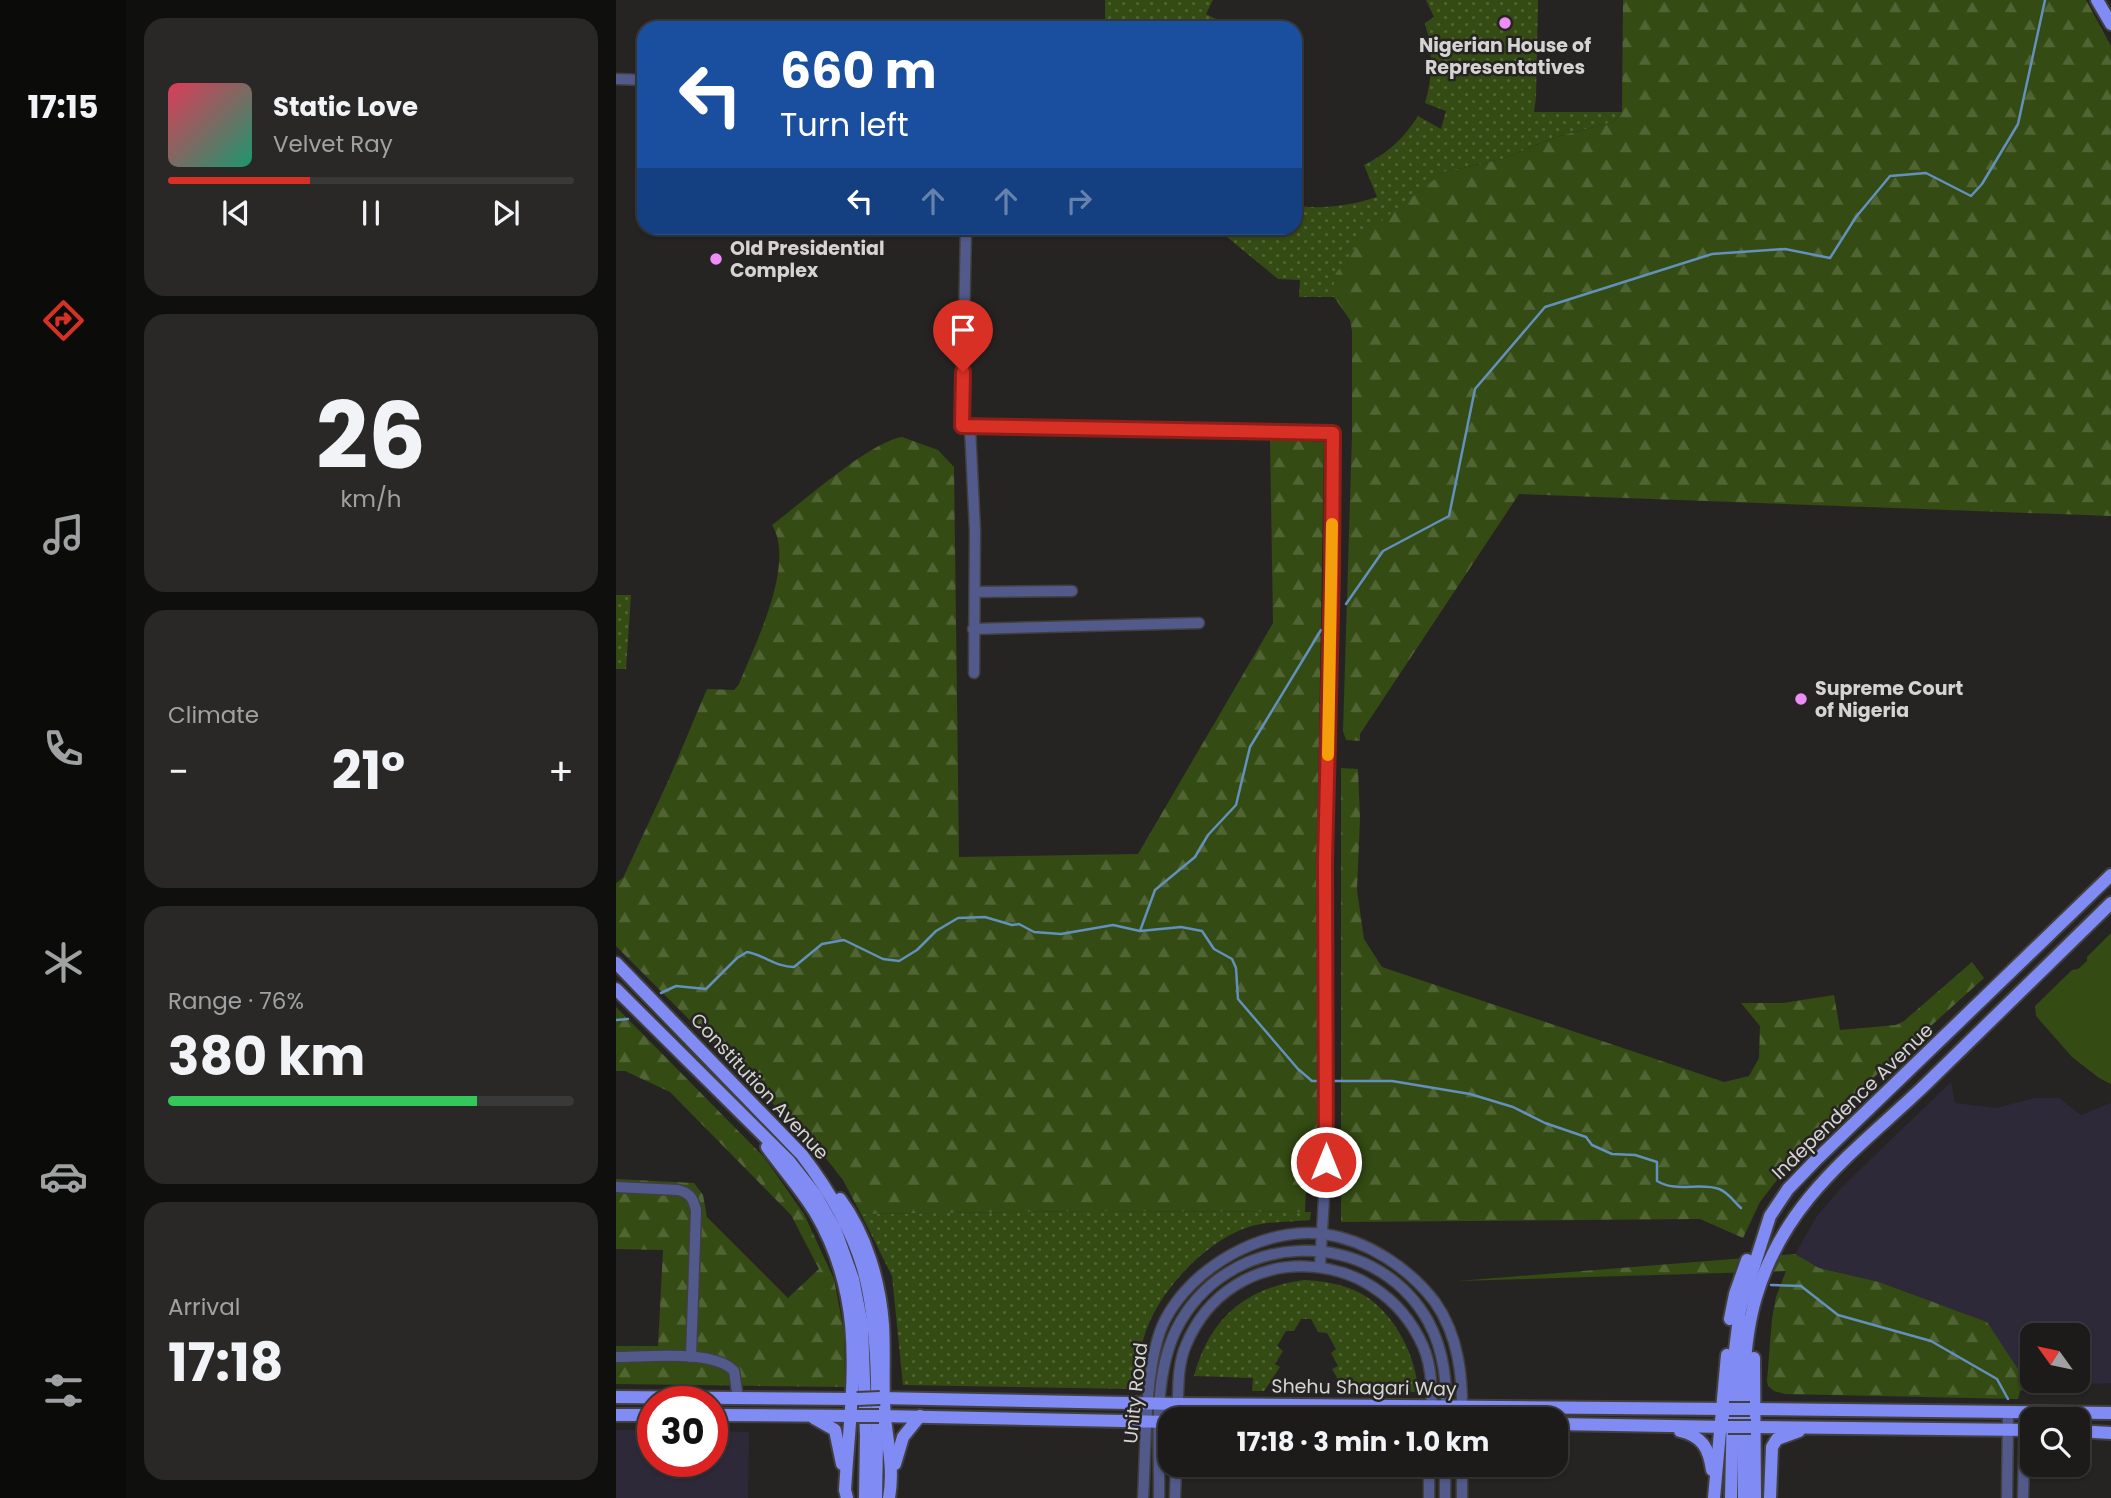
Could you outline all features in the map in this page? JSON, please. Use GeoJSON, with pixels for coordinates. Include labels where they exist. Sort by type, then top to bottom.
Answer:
{"type":"FeatureCollection","features":[{"type":"Feature","properties":{"kind":"main road"},"geometry":{"type":"LineString","coordinates":[[2097,0],[2111,24]]}},
{"type":"Feature","properties":{"kind":"main road","name":"Independence Avenue"},"geometry":{"type":"LineString","coordinates":[[1731,1498],[1737,1326],[1764,1228],[1778,1202],[1815,1161],[2111,876]]}},
{"type":"Feature","properties":{"kind":"main road","name":"Independence Avenue"},"geometry":{"type":"LineString","coordinates":[[1744,1498],[1745,1379],[1750,1319],[1765,1272],[1785,1229],[1827,1177],[2111,903]]}},
{"type":"Feature","properties":{"kind":"main road","name":"Constitution Avenue"},"geometry":{"type":"LineString","coordinates":[[616,963],[802,1155],[820,1178],[854,1242],[865,1274],[871,1307],[876,1498]]}},
{"type":"Feature","properties":{"kind":"main road","name":"Constitution Avenue"},"geometry":{"type":"LineString","coordinates":[[616,989],[789,1161],[815,1194],[835,1229],[850,1267],[859,1305],[864,1348],[866,1498]]}},
{"type":"Feature","properties":{"kind":"main road"},"geometry":{"type":"LineString","coordinates":[[752,1124],[814,1211],[842,1271],[853,1331],[854,1399],[846,1495]]}},
{"type":"Feature","properties":{"kind":"main road"},"geometry":{"type":"LineString","coordinates":[[820,1178],[853,1216],[879,1295],[883,1322],[882,1416],[893,1477]]}},
{"type":"Feature","properties":{"kind":"main road"},"geometry":{"type":"LineString","coordinates":[[1714,1494],[1726,1409],[1728,1333],[1735,1294],[1746,1261],[1764,1228]]}},
{"type":"Feature","properties":{"kind":"main road"},"geometry":{"type":"LineString","coordinates":[[1755,1498],[1753,1409],[1756,1331],[1764,1294],[1785,1229]]}},
{"type":"Feature","properties":{"kind":"main road","name":"Shehu Shagari Way"},"geometry":{"type":"LineString","coordinates":[[616,1397],[882,1398],[1263,1407]]}},
{"type":"Feature","properties":{"kind":"main road","name":"Shehu Shagari Way"},"geometry":{"type":"LineString","coordinates":[[1568,1411],[1753,1409],[2020,1413]]}},
{"type":"Feature","properties":{"kind":"main road","name":"Shehu Shagari Way"},"geometry":{"type":"LineString","coordinates":[[2090,1413],[2111,1413]]}},
{"type":"Feature","properties":{"kind":"main road"},"geometry":{"type":"LineString","coordinates":[[616,1415],[637,1415]]}},
{"type":"Feature","properties":{"kind":"main road"},"geometry":{"type":"LineString","coordinates":[[728,1415],[920,1416],[1158,1422]]}},
{"type":"Feature","properties":{"kind":"main road"},"geometry":{"type":"LineString","coordinates":[[811,1416],[832,1427],[836,1434],[846,1495]]}},
{"type":"Feature","properties":{"kind":"main road"},"geometry":{"type":"LineString","coordinates":[[891,1498],[903,1437],[920,1416]]}},
{"type":"Feature","properties":{"kind":"main road"},"geometry":{"type":"LineString","coordinates":[[1568,1424],[2020,1429]]}},
{"type":"Feature","properties":{"kind":"main road"},"geometry":{"type":"LineString","coordinates":[[1667,1427],[1690,1433],[1704,1443],[1710,1457],[1714,1494]]}},
{"type":"Feature","properties":{"kind":"main road"},"geometry":{"type":"LineString","coordinates":[[1770,1498],[1772,1447],[1777,1438],[1806,1428]]}},
{"type":"Feature","properties":{"kind":"main road"},"geometry":{"type":"LineString","coordinates":[[2090,1432],[2111,1433]]}},
{"type":"Feature","properties":{"kind":"street"},"geometry":{"type":"LineString","coordinates":[[616,79],[637,80]]}},
{"type":"Feature","properties":{"kind":"street"},"geometry":{"type":"LineString","coordinates":[[966,235],[962,426],[1333,433],[1330,712],[1325,823],[1326,1146],[1321,1266]]}},
{"type":"Feature","properties":{"kind":"street"},"geometry":{"type":"LineString","coordinates":[[970,427],[975,531],[972,629],[974,673]]}},
{"type":"Feature","properties":{"kind":"street"},"geometry":{"type":"LineString","coordinates":[[975,592],[1034,589],[1072,591]]}},
{"type":"Feature","properties":{"kind":"street"},"geometry":{"type":"LineString","coordinates":[[972,629],[1199,622]]}},
{"type":"Feature","properties":{"kind":"street"},"geometry":{"type":"LineString","coordinates":[[616,1187],[678,1189],[693,1198],[696,1210],[691,1357]]}},
{"type":"Feature","properties":{"kind":"street","name":"Unity Road"},"geometry":{"type":"LineString","coordinates":[[1158,1417],[1155,1403],[1157,1341],[1163,1322],[1185,1289],[1214,1264],[1256,1244],[1281,1237],[1324,1234],[1373,1250],[1386,1258],[1412,1276],[1436,1304],[1456,1349],[1462,1407]]}},
{"type":"Feature","properties":{"kind":"street","name":"Unity Road"},"geometry":{"type":"LineString","coordinates":[[1155,1403],[1169,1346],[1176,1329],[1197,1299],[1223,1276],[1261,1258],[1284,1252],[1322,1250],[1377,1269],[1407,1293],[1427,1320],[1441,1353],[1446,1407]]}},
{"type":"Feature","properties":{"kind":"street"},"geometry":{"type":"LineString","coordinates":[[1178,1407],[1180,1368],[1185,1348],[1208,1308],[1236,1286],[1265,1271],[1284,1266],[1321,1266],[1362,1279],[1376,1287],[1400,1308],[1424,1348],[1430,1373],[1432,1407]]}},
{"type":"Feature","properties":{"kind":"street"},"geometry":{"type":"LineString","coordinates":[[616,1357],[691,1357],[722,1362],[734,1371],[738,1399]]}},
{"type":"Feature","properties":{"kind":"street"},"geometry":{"type":"LineString","coordinates":[[2007,1498],[2008,1413]]}},
{"type":"Feature","properties":{"kind":"street","name":"Unity Road"},"geometry":{"type":"LineString","coordinates":[[1143,1498],[1158,1427]]}},
{"type":"Feature","properties":{"kind":"street","name":"Unity Road"},"geometry":{"type":"LineString","coordinates":[[1159,1477],[1159,1498]]}},
{"type":"Feature","properties":{"kind":"street"},"geometry":{"type":"LineString","coordinates":[[1175,1498],[1176,1477]]}},
{"type":"Feature","properties":{"kind":"street"},"geometry":{"type":"LineString","coordinates":[[1429,1477],[1429,1498]]}},
{"type":"Feature","properties":{"kind":"street"},"geometry":{"type":"LineString","coordinates":[[1445,1498],[1446,1477]]}},
{"type":"Feature","properties":{"kind":"street"},"geometry":{"type":"LineString","coordinates":[[1462,1477],[1462,1498]]}},
{"type":"Feature","properties":{"kind":"street"},"geometry":{"type":"LineString","coordinates":[[2023,1498],[2025,1477]]}},
{"type":"Feature","properties":{"kind":"shaded area"},"geometry":{"type":"Polygon","coordinates":[[[1951,1082],[1955,1103],[1996,1108],[2035,1098],[2059,1098],[2081,1115],[2111,1103],[2111,1383],[2090,1384],[2090,1323],[2020,1323],[2020,1373],[1986,1322],[1879,1282],[1819,1268],[1795,1254],[1817,1216],[1843,1186],[1951,1082]]]}},
{"type":"Feature","properties":{"kind":"shaded area"},"geometry":{"type":"Polygon","coordinates":[[[637,1430],[637,1477],[728,1477],[728,1431],[749,1432],[748,1498],[616,1498],[616,1431],[637,1430]]]}},
{"type":"Feature","properties":{"kind":"green space"},"geometry":{"type":"Polygon","coordinates":[[[1105,0],[1213,0],[1206,14],[1216,19],[1215,21],[1105,21],[1105,0]]]}},
{"type":"Feature","properties":{"kind":"green space"},"geometry":{"type":"Polygon","coordinates":[[[1426,0],[1538,0],[1534,112],[1622,112],[1613,122],[1556,137],[1502,159],[1444,172],[1412,199],[1334,276],[1334,297],[1299,297],[1300,280],[1278,279],[1225,235],[1302,235],[1302,206],[1336,206],[1377,197],[1364,165],[1394,145],[1418,116],[1441,129],[1446,111],[1425,103],[1431,63],[1425,23],[1434,17],[1426,0]]]}},
{"type":"Feature","properties":{"kind":"green space"},"geometry":{"type":"Polygon","coordinates":[[[1623,0],[2086,0],[2111,46],[2111,516],[1519,494],[1360,734],[1360,741],[1346,740],[1343,731],[1352,435],[1352,331],[1350,320],[1334,297],[1334,276],[1367,232],[1444,172],[1502,159],[1556,137],[1613,122],[1622,112],[1623,0]]]}},
{"type":"Feature","properties":{"kind":"green space"},"geometry":{"type":"Polygon","coordinates":[[[902,437],[938,450],[954,467],[959,857],[1138,854],[1273,623],[1270,439],[1324,442],[1317,856],[1317,1187],[1306,1188],[1305,1212],[861,1214],[843,1180],[821,1152],[616,946],[616,883],[623,878],[707,689],[734,690],[763,626],[776,582],[779,561],[778,541],[772,525],[855,461],[873,449],[902,437]]]}},
{"type":"Feature","properties":{"kind":"green space"},"geometry":{"type":"Polygon","coordinates":[[[616,595],[631,595],[626,669],[616,669],[616,595]]]}},
{"type":"Feature","properties":{"kind":"green space"},"geometry":{"type":"Polygon","coordinates":[[[1341,768],[1358,769],[1360,819],[1357,890],[1364,939],[1382,967],[1724,1082],[1749,1076],[1759,1058],[1760,1026],[1741,1003],[1783,1003],[1834,995],[1840,1030],[1896,1025],[1972,962],[1984,978],[1872,1079],[1787,1167],[1760,1202],[1743,1238],[1700,1219],[1341,1222],[1341,768]]]}},
{"type":"Feature","properties":{"kind":"green space"},"geometry":{"type":"Polygon","coordinates":[[[2111,933],[2111,1084],[2072,1057],[2036,1016],[2035,1006],[2072,970],[2078,969],[2087,961],[2087,957],[2111,933]]]}},
{"type":"Feature","properties":{"kind":"green space"},"geometry":{"type":"Polygon","coordinates":[[[616,1007],[764,1157],[804,1214],[834,1279],[844,1332],[845,1387],[616,1384],[616,1346],[658,1346],[663,1250],[616,1249],[616,1179],[694,1183],[703,1195],[707,1217],[788,1298],[819,1269],[791,1215],[670,1092],[625,1071],[616,1071],[616,1007]]]}},
{"type":"Feature","properties":{"kind":"green space"},"geometry":{"type":"Polygon","coordinates":[[[1311,1212],[1310,1220],[1256,1225],[1226,1237],[1185,1271],[1163,1298],[1150,1320],[1141,1349],[1134,1389],[903,1385],[892,1276],[861,1214],[1311,1212]]]}},
{"type":"Feature","properties":{"kind":"green space"},"geometry":{"type":"Polygon","coordinates":[[[1795,1254],[1819,1268],[1879,1282],[1987,1322],[2020,1372],[2020,1391],[2018,1399],[1785,1394],[1774,1391],[1767,1381],[1772,1319],[1776,1297],[1786,1271],[1458,1281],[1795,1254]]]}},
{"type":"Feature","properties":{"kind":"green space"},"geometry":{"type":"Polygon","coordinates":[[[1304,1280],[1348,1288],[1374,1302],[1402,1337],[1413,1364],[1418,1392],[1346,1393],[1332,1369],[1338,1366],[1331,1353],[1336,1349],[1327,1333],[1318,1332],[1311,1319],[1301,1319],[1294,1331],[1286,1331],[1277,1346],[1283,1351],[1275,1364],[1280,1367],[1264,1391],[1252,1391],[1253,1378],[1194,1376],[1210,1338],[1220,1322],[1233,1309],[1264,1290],[1304,1280]]]}},
{"type":"Feature","properties":{"kind":"waterway"},"geometry":{"type":"LineString","coordinates":[[1346,604],[1383,551],[1449,516],[1475,389],[1545,307],[1712,254],[1785,249],[1830,258],[1856,217],[1890,176],[1926,173],[1971,196],[1982,184],[2018,124],[2045,0]]}},
{"type":"Feature","properties":{"kind":"waterway"},"geometry":{"type":"LineString","coordinates":[[1140,931],[1155,890],[1195,857],[1208,835],[1236,805],[1250,747],[1321,630]]}},
{"type":"Feature","properties":{"kind":"waterway"},"geometry":{"type":"LineString","coordinates":[[661,993],[676,986],[706,989],[737,958],[747,952],[794,967],[822,944],[844,940],[883,959],[899,961],[917,950],[936,931],[958,918],[985,917],[1012,925],[1019,924],[1034,932],[1061,934],[1113,925],[1140,931],[1181,927],[1202,931],[1214,949],[1232,959],[1236,968],[1238,999],[1298,1069],[1312,1081],[1392,1081],[1470,1094],[1513,1107],[1545,1123],[1586,1137],[1592,1145],[1612,1154],[1635,1155],[1657,1162],[1657,1181],[1672,1186],[1719,1189],[1741,1208]]}},
{"type":"Feature","properties":{"kind":"waterway"},"geometry":{"type":"LineString","coordinates":[[616,1020],[628,1019]]}},
{"type":"Feature","properties":{"kind":"waterway"},"geometry":{"type":"LineString","coordinates":[[1771,1285],[1801,1286],[1838,1315],[1931,1341],[1997,1379],[2008,1399]]}},
{"type":"Feature","properties":{"kind":"slow traffic"},"geometry":{"type":"LineString","coordinates":[[1328,755],[1332,524]]}},
{"type":"Feature","properties":{"kind":"place","name":"Nigerian House of Representatives"},"geometry":{"type":"Point","coordinates":[1505,23]}},
{"type":"Feature","properties":{"kind":"place","name":"Old Presidential Complex"},"geometry":{"type":"Point","coordinates":[716,259]}},
{"type":"Feature","properties":{"kind":"place","name":"Supreme Court of Nigeria"},"geometry":{"type":"Point","coordinates":[1801,699]}},
{"type":"Feature","properties":{"kind":"route"},"geometry":{"type":"LineString","coordinates":[[963,372],[962,426],[1333,433],[1330,712],[1325,862],[1326,1162]]}}]}
